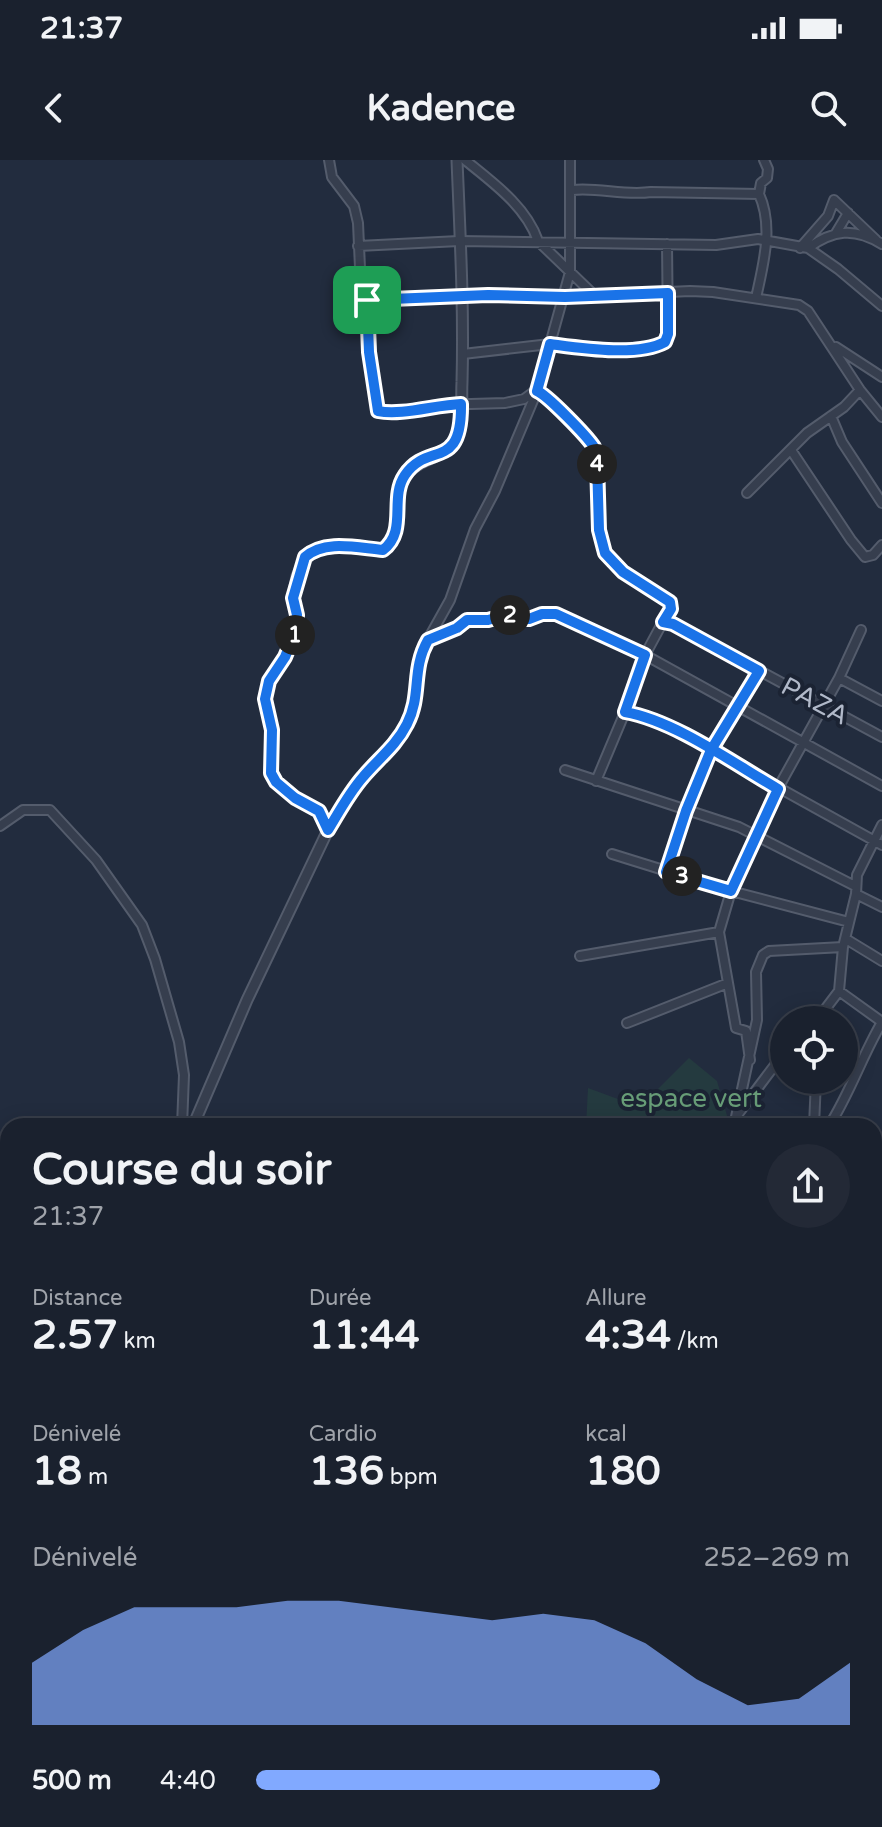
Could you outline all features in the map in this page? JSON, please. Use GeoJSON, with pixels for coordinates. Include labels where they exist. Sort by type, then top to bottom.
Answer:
{"type":"FeatureCollection","features":[{"type":"Feature","properties":{"kind":"street"},"geometry":{"type":"LineString","coordinates":[[329,160],[332,177],[356,213],[367,300],[369,352],[378,411],[393,413],[437,405],[508,403],[524,399],[537,391]]}},
{"type":"Feature","properties":{"kind":"street"},"geometry":{"type":"LineString","coordinates":[[328,830],[319,811],[301,803],[276,782],[269,765],[272,730],[265,694],[296,630],[293,598],[305,557],[332,546],[388,548],[399,522],[399,486],[406,474],[415,464],[450,448],[461,423],[463,354],[457,160]]}},
{"type":"Feature","properties":{"kind":"street"},"geometry":{"type":"LineString","coordinates":[[465,160],[504,192],[534,229],[538,241],[593,294]]}},
{"type":"Feature","properties":{"kind":"street"},"geometry":{"type":"LineString","coordinates":[[196,1118],[247,1000],[328,830],[363,776],[393,746],[408,723],[415,702],[418,662],[450,600],[475,529],[495,491],[537,391],[565,297],[570,272],[570,160]]}},
{"type":"Feature","properties":{"kind":"street"},"geometry":{"type":"LineString","coordinates":[[756,298],[767,241],[759,194],[761,183],[767,178],[768,169],[764,160]]}},
{"type":"Feature","properties":{"kind":"street"},"geometry":{"type":"LineString","coordinates":[[572,190],[595,188],[633,194],[759,194]]}},
{"type":"Feature","properties":{"kind":"street"},"geometry":{"type":"LineString","coordinates":[[804,248],[828,216],[834,200],[879,242]]}},
{"type":"Feature","properties":{"kind":"street"},"geometry":{"type":"LineString","coordinates":[[836,233],[848,213]]}},
{"type":"Feature","properties":{"kind":"street"},"geometry":{"type":"LineString","coordinates":[[804,248],[836,233],[858,232],[879,242]]}},
{"type":"Feature","properties":{"kind":"street"},"geometry":{"type":"LineString","coordinates":[[358,246],[459,241],[716,245],[752,239],[804,248],[838,269],[882,306]]}},
{"type":"Feature","properties":{"kind":"street"},"geometry":{"type":"LineString","coordinates":[[463,354],[550,344],[620,349],[661,345],[668,334],[667,244]]}},
{"type":"Feature","properties":{"kind":"street"},"geometry":{"type":"LineString","coordinates":[[367,300],[713,292],[803,307],[882,417]]}},
{"type":"Feature","properties":{"kind":"street"},"geometry":{"type":"LineString","coordinates":[[829,342],[882,377]]}},
{"type":"Feature","properties":{"kind":"street"},"geometry":{"type":"LineString","coordinates":[[747,493],[814,427],[860,390]]}},
{"type":"Feature","properties":{"kind":"street"},"geometry":{"type":"LineString","coordinates":[[537,391],[547,396],[552,406],[594,447],[601,543],[605,553],[623,572],[670,602],[671,609],[645,655],[596,781]]}},
{"type":"Feature","properties":{"kind":"street"},"geometry":{"type":"LineString","coordinates":[[831,416],[842,442],[882,503]]}},
{"type":"Feature","properties":{"kind":"street"},"geometry":{"type":"LineString","coordinates":[[791,450],[865,557],[873,555],[882,545]]}},
{"type":"Feature","properties":{"kind":"street"},"geometry":{"type":"LineString","coordinates":[[428,640],[457,628],[467,620],[488,620],[506,615],[529,619],[542,614],[556,614],[645,655],[882,786]]}},
{"type":"Feature","properties":{"kind":"street","name":"PAZA"},"geometry":{"type":"LineString","coordinates":[[663,622],[673,624],[882,737]]}},
{"type":"Feature","properties":{"kind":"street"},"geometry":{"type":"LineString","coordinates":[[750,1060],[746,1031],[736,1028],[734,1024],[733,1002],[719,932],[731,891],[755,835],[839,678],[861,630]]}},
{"type":"Feature","properties":{"kind":"street"},"geometry":{"type":"LineString","coordinates":[[666,872],[711,750],[759,671]]}},
{"type":"Feature","properties":{"kind":"street"},"geometry":{"type":"LineString","coordinates":[[839,678],[882,701]]}},
{"type":"Feature","properties":{"kind":"street"},"geometry":{"type":"LineString","coordinates":[[625,712],[655,719],[878,843]]}},
{"type":"Feature","properties":{"kind":"street"},"geometry":{"type":"LineString","coordinates":[[565,770],[755,835],[882,907]]}},
{"type":"Feature","properties":{"kind":"street"},"geometry":{"type":"LineString","coordinates":[[0,826],[23,810],[50,810],[84,846],[131,906],[155,959],[179,1042],[184,1075],[182,1118]]}},
{"type":"Feature","properties":{"kind":"street"},"geometry":{"type":"LineString","coordinates":[[830,1006],[839,991],[845,943],[863,860],[878,843],[882,825]]}},
{"type":"Feature","properties":{"kind":"street"},"geometry":{"type":"LineString","coordinates":[[612,854],[731,891],[849,922]]}},
{"type":"Feature","properties":{"kind":"street"},"geometry":{"type":"LineString","coordinates":[[580,956],[719,932]]}},
{"type":"Feature","properties":{"kind":"street"},"geometry":{"type":"LineString","coordinates":[[737,1118],[757,1020],[756,972],[763,955],[769,951],[845,943],[882,961]]}},
{"type":"Feature","properties":{"kind":"street"},"geometry":{"type":"LineString","coordinates":[[627,1023],[728,983]]}},
{"type":"Feature","properties":{"kind":"street"},"geometry":{"type":"LineString","coordinates":[[834,1118],[882,1022],[839,991]]}},
{"type":"Feature","properties":{"kind":"street"},"geometry":{"type":"LineString","coordinates":[[738,1114],[770,1072]]}},
{"type":"Feature","properties":{"kind":"street"},"geometry":{"type":"LineString","coordinates":[[814,1118],[815,1094]]}},
{"type":"Feature","properties":{"kind":"green space","name":"espace vert"},"geometry":{"type":"Polygon","coordinates":[[[689,1058],[717,1081],[728,1118],[586,1118],[588,1088],[645,1109],[654,1093],[689,1058]]]}},
{"type":"Feature","properties":{"kind":"route"},"geometry":{"type":"LineString","coordinates":[[367,300],[369,352],[378,411],[393,413],[420,407],[461,404],[461,423],[458,436],[450,448],[415,464],[406,474],[399,486],[399,522],[388,548],[332,546],[308,553],[305,557],[293,598],[296,630],[265,694],[272,730],[269,765],[276,782],[301,803],[319,811],[328,830],[363,776],[393,746],[408,723],[415,702],[416,670],[428,640],[457,628],[467,620],[488,620],[506,615],[529,619],[542,614],[556,614],[645,655],[625,712],[655,719],[711,750],[778,789],[731,891],[666,872],[711,750],[759,671],[673,624],[663,622],[671,609],[670,602],[623,572],[605,553],[599,530],[594,447],[552,406],[547,396],[537,391],[550,344],[620,349],[661,345],[668,334],[668,293],[565,297],[514,294],[367,300]]}}]}
